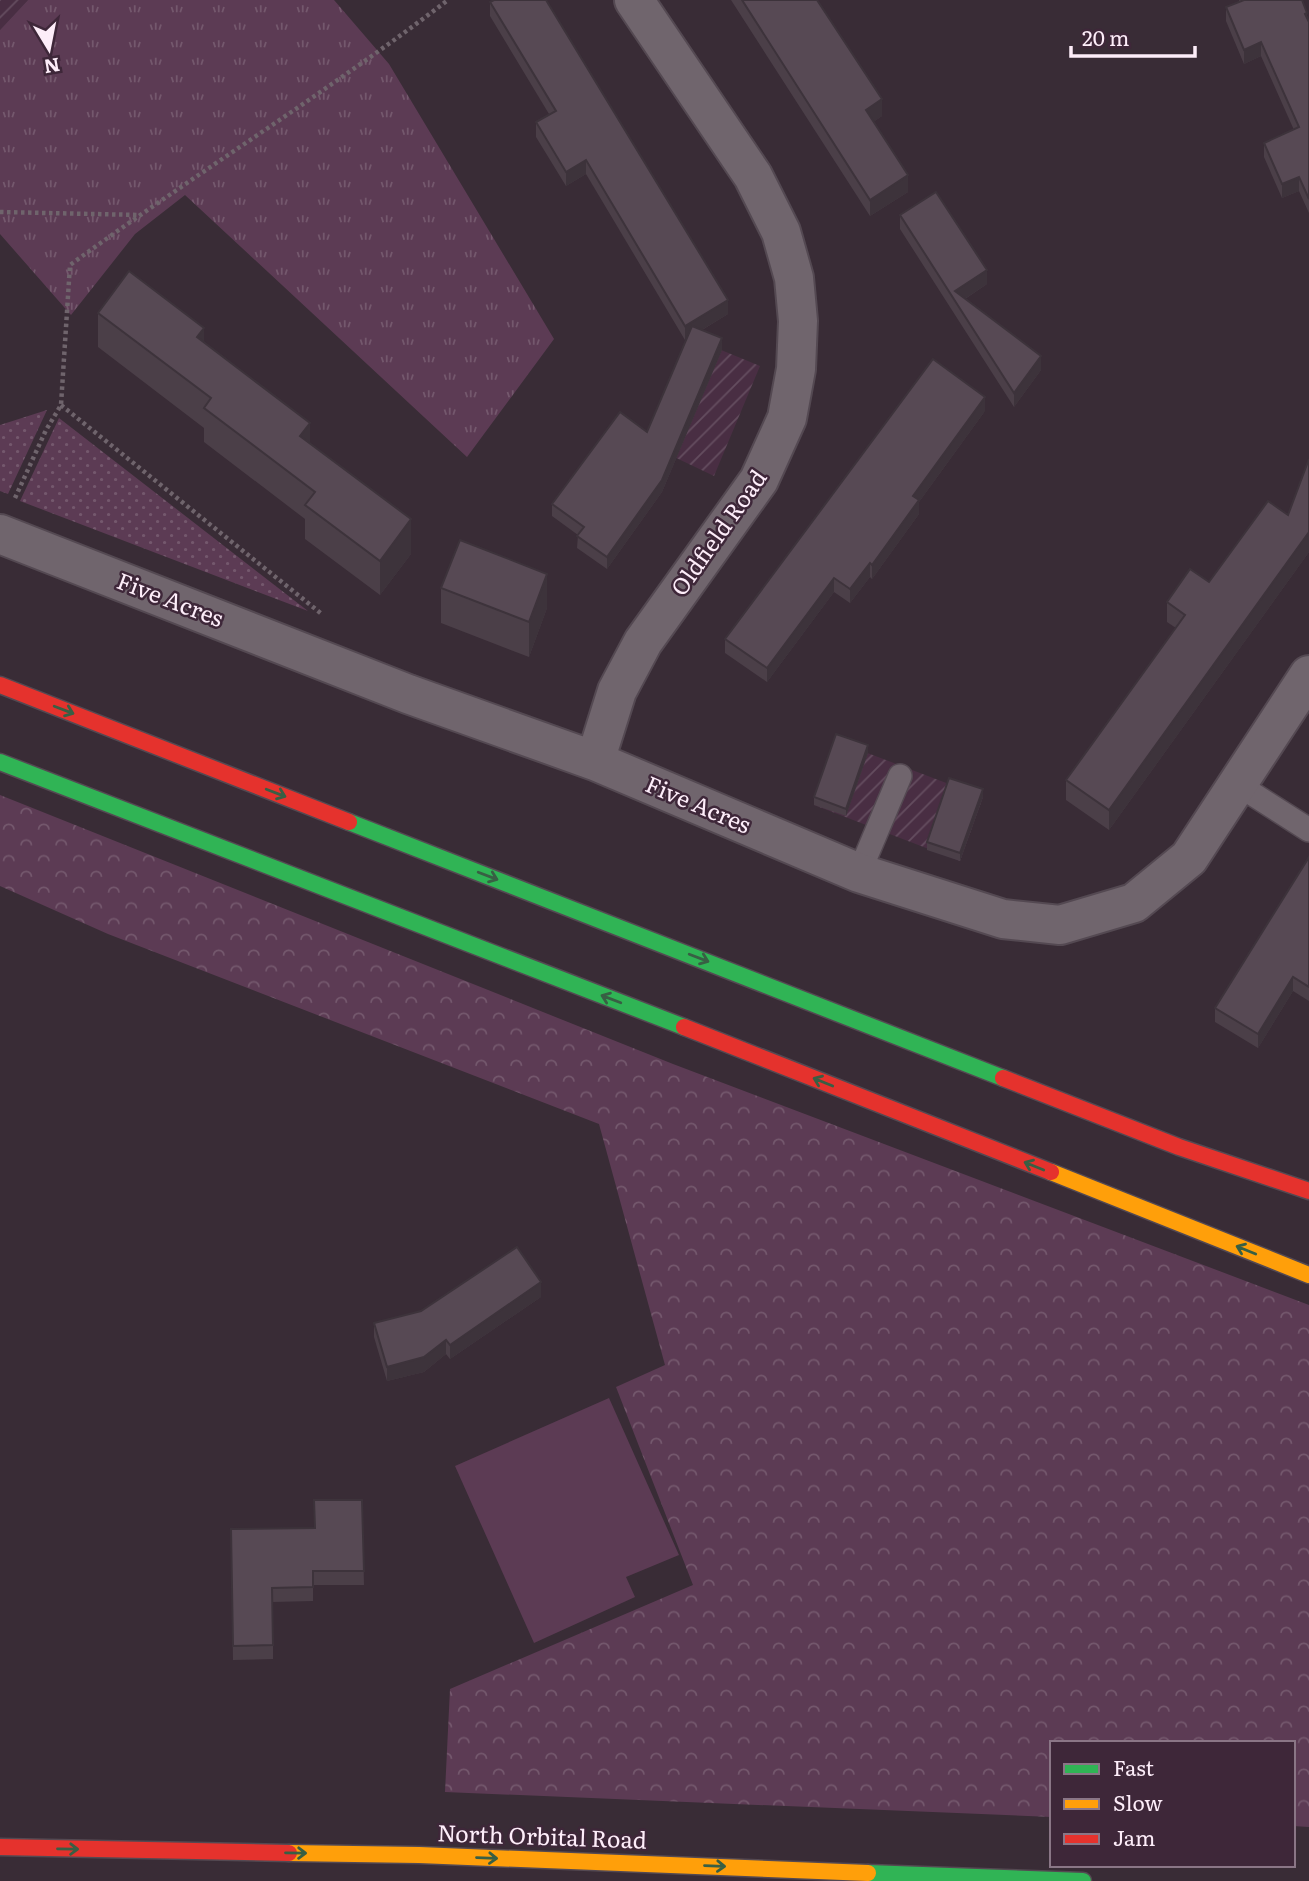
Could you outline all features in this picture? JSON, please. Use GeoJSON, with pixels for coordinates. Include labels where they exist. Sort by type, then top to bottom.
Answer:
{"type":"FeatureCollection","features":[{"type":"Feature","properties":{"kind":"main road"},"geometry":{"type":"LineString","coordinates":[[0,685],[1179,1147],[1309,1191]]}},
{"type":"Feature","properties":{"kind":"main road"},"geometry":{"type":"LineString","coordinates":[[0,762],[718,1040],[1309,1275]]}},
{"type":"Feature","properties":{"kind":"main road","name":"North Orbital Road"},"geometry":{"type":"LineString","coordinates":[[0,1847],[419,1855],[1083,1881]]}},
{"type":"Feature","properties":{"kind":"street","name":"Oldfield Road"},"geometry":{"type":"LineString","coordinates":[[595,761],[617,691],[643,642],[759,480],[788,418],[796,369],[799,321],[794,278],[781,232],[753,176],[634,0]]}},
{"type":"Feature","properties":{"kind":"street","name":"Five Acres"},"geometry":{"type":"LineString","coordinates":[[6,520],[408,694],[595,761],[859,873],[1003,919],[1060,925],[1134,903],[1189,858],[1309,676]]}},
{"type":"Feature","properties":{"kind":"lane"},"geometry":{"type":"LineString","coordinates":[[859,873],[900,776]]}},
{"type":"Feature","properties":{"kind":"lane"},"geometry":{"type":"LineString","coordinates":[[1237,784],[1309,830]]}},
{"type":"Feature","properties":{"kind":"lane"},"geometry":{"type":"LineString","coordinates":[[419,1855],[425,1881]]}},
{"type":"Feature","properties":{"kind":"path"},"geometry":{"type":"LineString","coordinates":[[6,520],[46,430],[61,405],[70,265],[371,59],[448,0]]}},
{"type":"Feature","properties":{"kind":"path"},"geometry":{"type":"LineString","coordinates":[[0,212],[140,215]]}},
{"type":"Feature","properties":{"kind":"path"},"geometry":{"type":"LineString","coordinates":[[61,405],[326,617]]}},
{"type":"Feature","properties":{"kind":"shaded area"},"geometry":{"type":"Polygon","coordinates":[[[0,0],[28,0],[0,30],[0,0]]]}},
{"type":"Feature","properties":{"kind":"shaded area"},"geometry":{"type":"Polygon","coordinates":[[[692,338],[760,366],[714,476],[647,444],[692,338]]]}},
{"type":"Feature","properties":{"kind":"shaded area"},"geometry":{"type":"Polygon","coordinates":[[[836,741],[983,797],[960,861],[814,805],[836,741]]]}},
{"type":"Feature","properties":{"kind":"green space"},"geometry":{"type":"Polygon","coordinates":[[[28,0],[334,0],[389,64],[554,339],[467,457],[185,195],[135,234],[71,315],[0,234],[0,30],[28,0]]]}},
{"type":"Feature","properties":{"kind":"green space"},"geometry":{"type":"Polygon","coordinates":[[[47,410],[8,494],[0,491],[0,425],[47,410]]]}},
{"type":"Feature","properties":{"kind":"green space"},"geometry":{"type":"Polygon","coordinates":[[[59,418],[308,611],[20,501],[59,418]]]}},
{"type":"Feature","properties":{"kind":"green space"},"geometry":{"type":"Polygon","coordinates":[[[0,795],[673,1064],[1309,1305],[1309,1827],[1295,1826],[1295,1741],[1050,1741],[1050,1817],[445,1792],[450,1689],[693,1585],[616,1387],[665,1365],[599,1124],[108,934],[0,886],[0,795]]]}},
{"type":"Feature","properties":{"kind":"green space"},"geometry":{"type":"Polygon","coordinates":[[[609,1398],[679,1555],[626,1577],[635,1597],[534,1643],[455,1466],[609,1398]]]}},
{"type":"Feature","properties":{"kind":"building"},"geometry":{"type":"Polygon","coordinates":[[[546,0],[728,300],[685,326],[586,160],[566,172],[536,122],[556,111],[490,2],[546,0]]]}},
{"type":"Feature","properties":{"kind":"building"},"geometry":{"type":"Polygon","coordinates":[[[742,0],[817,0],[882,99],[866,110],[908,175],[870,200],[742,0]]]}},
{"type":"Feature","properties":{"kind":"building"},"geometry":{"type":"Polygon","coordinates":[[[1244,0],[1302,0],[1307,13],[1309,199],[1299,177],[1282,184],[1264,143],[1299,127],[1261,42],[1244,50],[1226,7],[1244,0]]]}},
{"type":"Feature","properties":{"kind":"building"},"geometry":{"type":"Polygon","coordinates":[[[936,192],[987,270],[955,291],[1041,356],[1014,393],[900,215],[936,192]]]}},
{"type":"Feature","properties":{"kind":"building"},"geometry":{"type":"Polygon","coordinates":[[[129,271],[204,328],[197,337],[310,423],[300,436],[411,519],[380,561],[305,505],[315,492],[204,408],[211,398],[98,313],[129,271]]]}},
{"type":"Feature","properties":{"kind":"building"},"geometry":{"type":"Polygon","coordinates":[[[692,326],[722,338],[662,480],[607,557],[577,536],[584,527],[552,504],[620,412],[647,432],[692,326]]]}},
{"type":"Feature","properties":{"kind":"building"},"geometry":{"type":"Polygon","coordinates":[[[933,359],[985,397],[913,496],[919,500],[872,565],[870,563],[850,589],[834,578],[767,668],[725,639],[933,359]]]}},
{"type":"Feature","properties":{"kind":"building"},"geometry":{"type":"Polygon","coordinates":[[[1309,459],[1309,532],[1109,810],[1066,780],[1185,615],[1167,602],[1190,569],[1209,582],[1268,501],[1288,515],[1309,459]]]}},
{"type":"Feature","properties":{"kind":"building"},"geometry":{"type":"Polygon","coordinates":[[[460,540],[547,574],[529,622],[441,588],[460,540]]]}},
{"type":"Feature","properties":{"kind":"building"},"geometry":{"type":"Polygon","coordinates":[[[836,734],[868,745],[846,809],[814,797],[836,734]]]}},
{"type":"Feature","properties":{"kind":"building"},"geometry":{"type":"Polygon","coordinates":[[[949,778],[983,789],[960,853],[927,842],[949,778]]]}},
{"type":"Feature","properties":{"kind":"building"},"geometry":{"type":"Polygon","coordinates":[[[1309,857],[1309,987],[1293,977],[1258,1034],[1215,1008],[1309,857]]]}},
{"type":"Feature","properties":{"kind":"building"},"geometry":{"type":"Polygon","coordinates":[[[517,1247],[541,1282],[450,1345],[446,1340],[424,1357],[387,1367],[374,1323],[421,1311],[517,1247]]]}},
{"type":"Feature","properties":{"kind":"building"},"geometry":{"type":"Polygon","coordinates":[[[314,1500],[362,1500],[364,1571],[313,1571],[313,1587],[272,1588],[273,1645],[233,1646],[231,1529],[315,1528],[314,1500]]]}},
{"type":"Feature","properties":{"kind":"traffic: fast"},"geometry":{"type":"LineString","coordinates":[[0,762],[684,1027]]}},
{"type":"Feature","properties":{"kind":"traffic: fast"},"geometry":{"type":"LineString","coordinates":[[349,822],[1003,1078]]}},
{"type":"Feature","properties":{"kind":"traffic: fast"},"geometry":{"type":"LineString","coordinates":[[868,1873],[1083,1881]]}},
{"type":"Feature","properties":{"kind":"traffic: slow"},"geometry":{"type":"LineString","coordinates":[[1051,1172],[1309,1275]]}},
{"type":"Feature","properties":{"kind":"traffic: slow"},"geometry":{"type":"LineString","coordinates":[[289,1853],[419,1855],[868,1873]]}},
{"type":"Feature","properties":{"kind":"traffic: jam"},"geometry":{"type":"LineString","coordinates":[[0,685],[349,822]]}},
{"type":"Feature","properties":{"kind":"traffic: jam"},"geometry":{"type":"LineString","coordinates":[[684,1027],[1051,1172]]}},
{"type":"Feature","properties":{"kind":"traffic: jam"},"geometry":{"type":"LineString","coordinates":[[1003,1078],[1179,1147],[1309,1191]]}},
{"type":"Feature","properties":{"kind":"traffic: jam"},"geometry":{"type":"LineString","coordinates":[[0,1847],[289,1853]]}}]}
